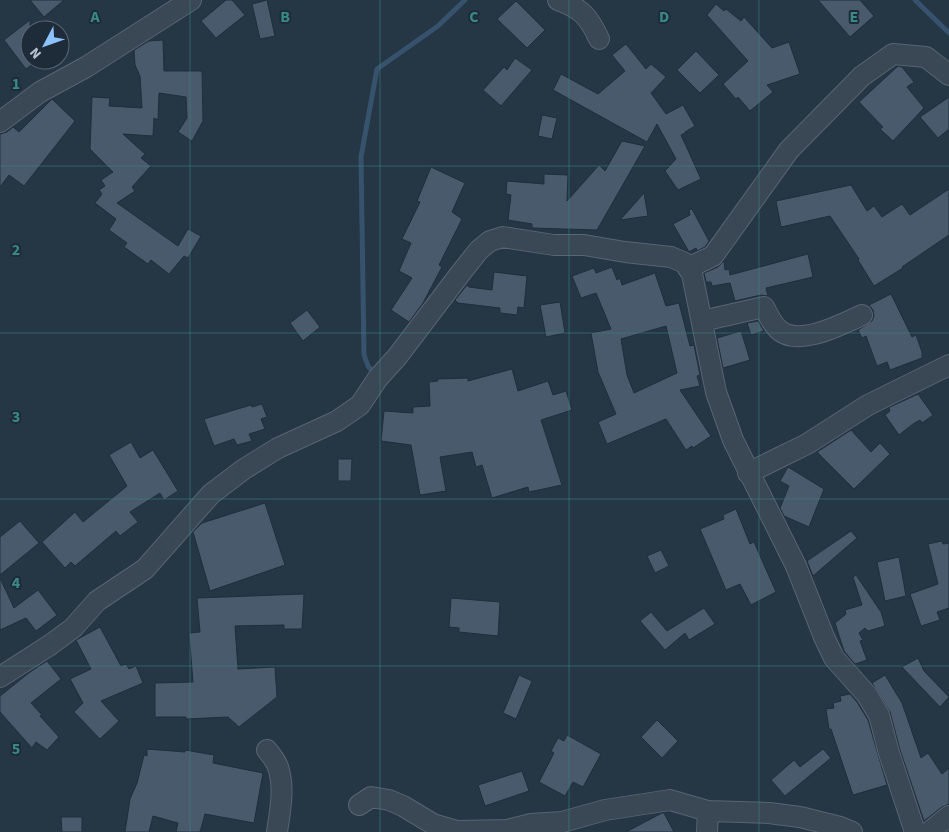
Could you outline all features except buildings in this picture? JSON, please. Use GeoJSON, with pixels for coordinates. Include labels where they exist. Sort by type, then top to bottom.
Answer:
{"type":"FeatureCollection","features":[{"type":"Feature","properties":{"kind":"street"},"geometry":{"type":"LineString","coordinates":[[0,122],[40,92],[86,67],[191,0]]}},
{"type":"Feature","properties":{"kind":"street"},"geometry":{"type":"LineString","coordinates":[[558,0],[578,10],[591,21],[599,38]]}},
{"type":"Feature","properties":{"kind":"street"},"geometry":{"type":"LineString","coordinates":[[688,268],[713,256],[789,150],[862,76],[893,54],[926,57],[949,75]]}},
{"type":"Feature","properties":{"kind":"street"},"geometry":{"type":"LineString","coordinates":[[0,677],[73,628],[97,601],[145,569],[210,494],[244,469],[278,448],[337,420],[360,405],[378,378],[479,250],[490,241],[502,237],[554,245],[584,245],[671,257],[685,263],[692,274],[716,392],[733,440],[796,566],[834,658],[868,694],[880,715],[889,753],[915,832]]}},
{"type":"Feature","properties":{"kind":"street"},"geometry":{"type":"LineString","coordinates":[[702,321],[764,308],[777,328],[797,336],[812,335],[832,329],[862,314]]}},
{"type":"Feature","properties":{"kind":"street"},"geometry":{"type":"LineString","coordinates":[[748,473],[807,444],[868,405],[949,365]]}},
{"type":"Feature","properties":{"kind":"street"},"geometry":{"type":"LineString","coordinates":[[268,750],[278,765],[282,782],[282,798],[277,832]]}},
{"type":"Feature","properties":{"kind":"street"},"geometry":{"type":"LineString","coordinates":[[358,804],[371,797],[389,800],[433,824],[457,831],[507,830],[531,824],[563,827],[605,810],[670,800],[708,811],[769,813],[800,817],[852,832]]}},
{"type":"Feature","properties":{"kind":"street"},"geometry":{"type":"LineString","coordinates":[[707,832],[708,811]]}},
{"type":"Feature","properties":{"kind":"street"},"geometry":{"type":"LineString","coordinates":[[929,832],[949,816]]}},
{"type":"Feature","properties":{"kind":"waterway"},"geometry":{"type":"LineString","coordinates":[[375,374],[368,366],[364,355],[361,157],[377,69],[438,26],[465,0]]}},
{"type":"Feature","properties":{"kind":"waterway"},"geometry":{"type":"LineString","coordinates":[[915,0],[949,33]]}}]}
